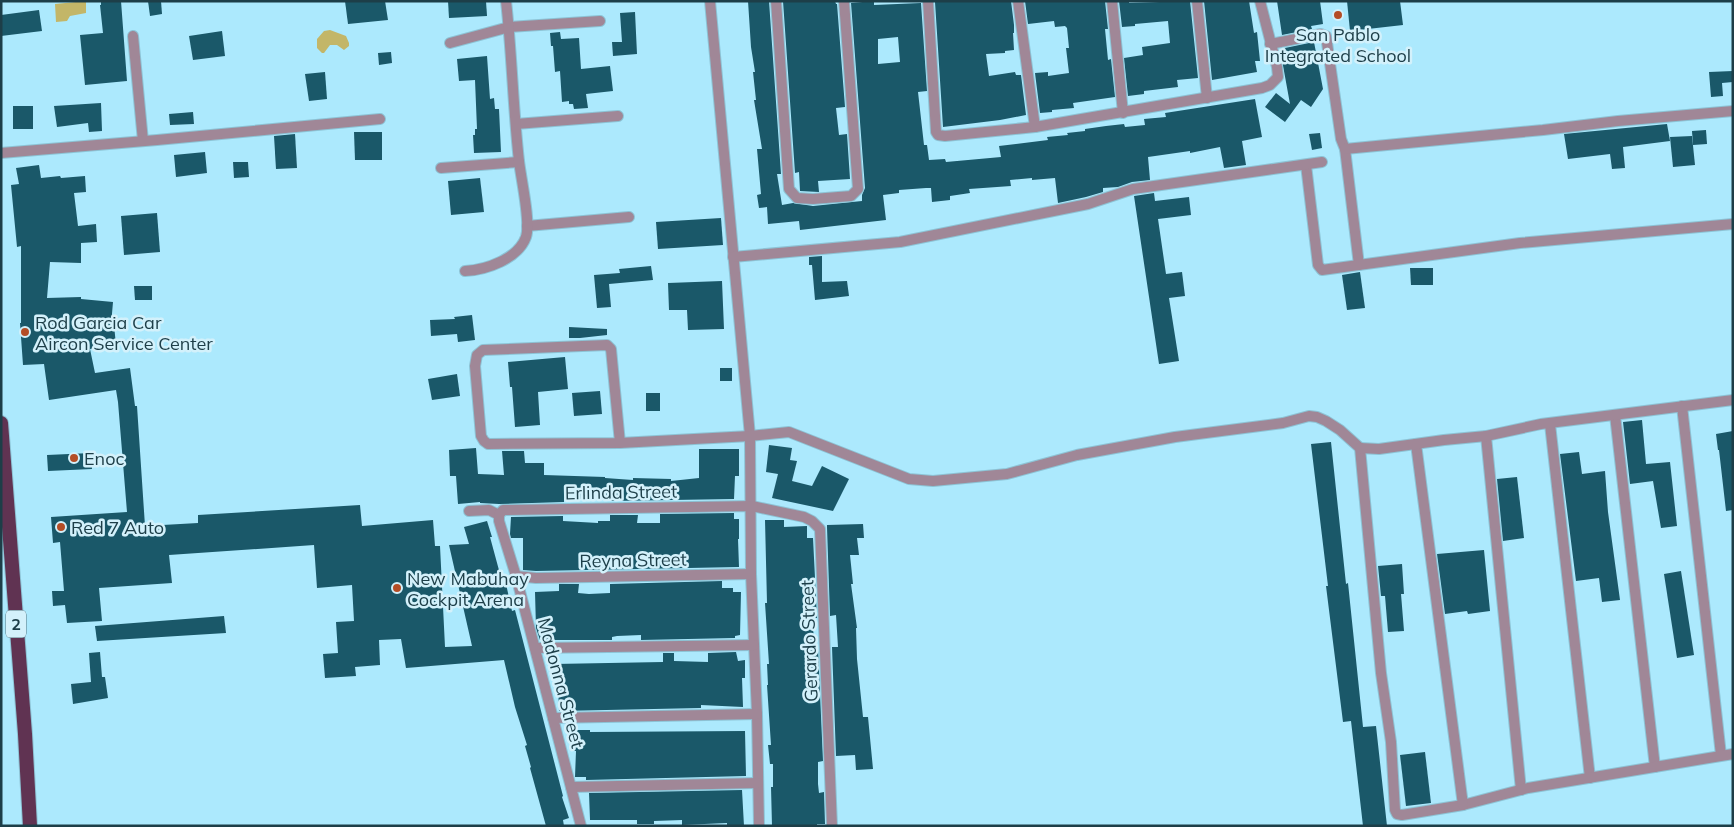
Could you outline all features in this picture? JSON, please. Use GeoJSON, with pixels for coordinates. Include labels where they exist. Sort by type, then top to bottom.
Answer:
{"type":"FeatureCollection","features":[{"type":"Feature","properties":{"kind":"highway","name":"2"},"geometry":{"type":"LineString","coordinates":[[1,423],[25,734],[30,826]]}},
{"type":"Feature","properties":{"kind":"street"},"geometry":{"type":"LineString","coordinates":[[465,271],[478,271],[489,268],[520,247],[526,237],[527,226],[519,162],[506,1]]}},
{"type":"Feature","properties":{"kind":"street"},"geometry":{"type":"LineString","coordinates":[[710,1],[750,436],[751,574],[757,714],[759,826]]}},
{"type":"Feature","properties":{"kind":"street"},"geometry":{"type":"LineString","coordinates":[[776,1],[789,189],[797,198],[813,199],[851,196],[858,189],[844,1]]}},
{"type":"Feature","properties":{"kind":"street"},"geometry":{"type":"LineString","coordinates":[[928,1],[936,132],[938,135],[944,136],[1035,127],[1208,98],[1270,85],[1278,76],[1277,67],[1260,1]]}},
{"type":"Feature","properties":{"kind":"street"},"geometry":{"type":"LineString","coordinates":[[1018,1],[1035,127]]}},
{"type":"Feature","properties":{"kind":"street"},"geometry":{"type":"LineString","coordinates":[[1112,1],[1123,113]]}},
{"type":"Feature","properties":{"kind":"street"},"geometry":{"type":"LineString","coordinates":[[1197,1],[1208,98]]}},
{"type":"Feature","properties":{"kind":"street"},"geometry":{"type":"LineString","coordinates":[[450,43],[509,27],[600,21]]}},
{"type":"Feature","properties":{"kind":"street"},"geometry":{"type":"LineString","coordinates":[[1270,44],[1321,34],[1326,36],[1341,139],[1345,149],[1359,265]]}},
{"type":"Feature","properties":{"kind":"street"},"geometry":{"type":"LineString","coordinates":[[133,36],[143,141]]}},
{"type":"Feature","properties":{"kind":"street"},"geometry":{"type":"LineString","coordinates":[[1345,149],[1733,111]]}},
{"type":"Feature","properties":{"kind":"street"},"geometry":{"type":"LineString","coordinates":[[516,124],[618,116]]}},
{"type":"Feature","properties":{"kind":"street"},"geometry":{"type":"LineString","coordinates":[[1,153],[380,119]]}},
{"type":"Feature","properties":{"kind":"street"},"geometry":{"type":"LineString","coordinates":[[441,168],[519,162]]}},
{"type":"Feature","properties":{"kind":"street"},"geometry":{"type":"LineString","coordinates":[[733,257],[900,242],[1088,204],[1132,189],[1322,162]]}},
{"type":"Feature","properties":{"kind":"street"},"geometry":{"type":"LineString","coordinates":[[1306,165],[1318,265],[1322,270],[1520,243],[1733,224]]}},
{"type":"Feature","properties":{"kind":"street"},"geometry":{"type":"LineString","coordinates":[[527,226],[629,217]]}},
{"type":"Feature","properties":{"kind":"street"},"geometry":{"type":"LineString","coordinates":[[620,443],[611,349],[609,347],[604,344],[482,350],[477,355],[475,366],[481,436],[484,442],[488,444],[620,443],[790,432],[909,479],[933,480],[1007,474],[1077,455],[1113,450],[1175,437],[1283,423],[1309,416],[1326,421],[1340,430],[1360,448],[1379,448],[1486,436],[1550,424],[1733,400]]}},
{"type":"Feature","properties":{"kind":"street"},"geometry":{"type":"LineString","coordinates":[[1682,406],[1721,755]]}},
{"type":"Feature","properties":{"kind":"street"},"geometry":{"type":"LineString","coordinates":[[1615,415],[1655,766]]}},
{"type":"Feature","properties":{"kind":"street"},"geometry":{"type":"LineString","coordinates":[[1550,424],[1590,778]]}},
{"type":"Feature","properties":{"kind":"street"},"geometry":{"type":"LineString","coordinates":[[1486,436],[1521,790]]}},
{"type":"Feature","properties":{"kind":"street"},"geometry":{"type":"LineString","coordinates":[[1416,444],[1463,805]]}},
{"type":"Feature","properties":{"kind":"street"},"geometry":{"type":"LineString","coordinates":[[1360,448],[1381,673],[1391,742],[1395,810],[1397,814],[1402,815],[1463,805],[1521,790],[1733,754]]}},
{"type":"Feature","properties":{"kind":"street","name":"Erlinda Street"},"geometry":{"type":"LineString","coordinates":[[499,518],[503,510],[752,506]]}},
{"type":"Feature","properties":{"kind":"street","name":"Gerardo Street"},"geometry":{"type":"LineString","coordinates":[[752,506],[804,517],[812,521],[820,529],[832,826]]}},
{"type":"Feature","properties":{"kind":"street"},"geometry":{"type":"LineString","coordinates":[[469,511],[489,510],[499,518]]}},
{"type":"Feature","properties":{"kind":"street","name":"Madonna Street"},"geometry":{"type":"LineString","coordinates":[[499,518],[516,576],[581,826]]}},
{"type":"Feature","properties":{"kind":"street","name":"Reyna Street"},"geometry":{"type":"LineString","coordinates":[[516,576],[536,578],[751,574]]}},
{"type":"Feature","properties":{"kind":"street"},"geometry":{"type":"LineString","coordinates":[[535,648],[754,645]]}},
{"type":"Feature","properties":{"kind":"street"},"geometry":{"type":"LineString","coordinates":[[553,718],[757,714]]}},
{"type":"Feature","properties":{"kind":"street"},"geometry":{"type":"LineString","coordinates":[[572,787],[758,783]]}},
{"type":"Feature","properties":{"kind":"shaded area"},"geometry":{"type":"Polygon","coordinates":[[[86,1],[86,13],[70,16],[67,21],[56,22],[55,4],[86,1]]]}},
{"type":"Feature","properties":{"kind":"shaded area"},"geometry":{"type":"Polygon","coordinates":[[[330,30],[346,36],[349,46],[344,50],[337,45],[330,45],[322,53],[317,48],[317,39],[324,31],[330,30]]]}},
{"type":"Feature","properties":{"kind":"building"},"geometry":{"type":"Polygon","coordinates":[[[101,1],[121,1],[127,81],[85,85],[80,35],[103,33],[101,1]]]}},
{"type":"Feature","properties":{"kind":"building"},"geometry":{"type":"Polygon","coordinates":[[[148,1],[161,1],[162,14],[150,16],[148,1]]]}},
{"type":"Feature","properties":{"kind":"building"},"geometry":{"type":"Polygon","coordinates":[[[345,1],[385,1],[388,20],[348,24],[345,1]]]}},
{"type":"Feature","properties":{"kind":"building"},"geometry":{"type":"Polygon","coordinates":[[[448,1],[486,1],[487,16],[449,18],[448,1]]]}},
{"type":"Feature","properties":{"kind":"building"},"geometry":{"type":"Polygon","coordinates":[[[748,1],[769,1],[781,174],[777,174],[782,205],[793,203],[813,206],[862,201],[865,188],[851,3],[874,1],[874,5],[921,3],[927,91],[918,92],[924,145],[927,145],[929,160],[945,159],[946,162],[1001,157],[999,146],[1048,140],[1047,137],[1068,135],[1067,133],[1085,131],[1085,129],[1124,124],[1125,127],[1145,125],[1144,119],[1166,117],[1165,113],[1255,99],[1262,137],[1242,141],[1246,165],[1224,168],[1220,147],[1190,153],[1190,151],[1148,157],[1150,180],[1132,182],[1118,187],[1103,188],[1103,192],[1058,203],[1055,178],[1010,180],[1011,186],[969,189],[970,193],[950,196],[950,200],[932,202],[931,188],[899,190],[899,193],[883,195],[886,220],[800,230],[799,221],[768,224],[767,207],[759,208],[757,195],[761,194],[757,149],[762,149],[754,100],[756,100],[753,72],[755,72],[751,47],[748,1]],[[898,37],[878,39],[878,64],[900,62],[898,37]]]}},
{"type":"Feature","properties":{"kind":"building"},"geometry":{"type":"Polygon","coordinates":[[[783,1],[835,1],[837,4],[845,107],[836,108],[839,135],[847,134],[850,179],[818,181],[819,192],[800,191],[799,172],[795,173],[783,1]]]}},
{"type":"Feature","properties":{"kind":"building"},"geometry":{"type":"Polygon","coordinates":[[[1011,1],[1014,25],[1014,50],[1005,51],[1005,53],[986,54],[989,76],[1015,72],[1016,75],[1021,75],[1026,115],[943,127],[935,2],[1011,1]]]}},
{"type":"Feature","properties":{"kind":"building"},"geometry":{"type":"Polygon","coordinates":[[[1025,1],[1105,1],[1108,29],[1105,29],[1108,60],[1111,59],[1115,97],[1073,103],[1074,108],[1040,113],[1035,73],[1048,72],[1048,76],[1069,73],[1066,48],[1069,48],[1067,28],[1065,26],[1055,27],[1054,21],[1028,24],[1025,1]]]}},
{"type":"Feature","properties":{"kind":"building"},"geometry":{"type":"Polygon","coordinates":[[[1119,1],[1129,1],[1129,3],[1190,1],[1198,78],[1177,80],[1178,87],[1144,91],[1144,94],[1128,96],[1124,58],[1143,55],[1142,47],[1170,43],[1168,21],[1122,27],[1119,1]]]}},
{"type":"Feature","properties":{"kind":"building"},"geometry":{"type":"Polygon","coordinates":[[[1204,1],[1249,1],[1254,33],[1257,32],[1260,61],[1255,61],[1257,72],[1212,80],[1204,1]]]}},
{"type":"Feature","properties":{"kind":"building"},"geometry":{"type":"Polygon","coordinates":[[[1277,1],[1320,1],[1323,24],[1311,26],[1312,29],[1282,35],[1277,1]]]}},
{"type":"Feature","properties":{"kind":"building"},"geometry":{"type":"Polygon","coordinates":[[[1347,1],[1400,1],[1403,25],[1350,31],[1347,1]]]}},
{"type":"Feature","properties":{"kind":"building"},"geometry":{"type":"Polygon","coordinates":[[[39,10],[42,31],[1,36],[1,15],[39,10]]]}},
{"type":"Feature","properties":{"kind":"building"},"geometry":{"type":"Polygon","coordinates":[[[635,12],[637,54],[613,56],[612,42],[622,42],[620,13],[635,12]]]}},
{"type":"Feature","properties":{"kind":"building"},"geometry":{"type":"Polygon","coordinates":[[[222,31],[225,56],[193,60],[189,36],[222,31]]]}},
{"type":"Feature","properties":{"kind":"building"},"geometry":{"type":"Polygon","coordinates":[[[560,32],[561,39],[579,38],[581,69],[610,66],[613,91],[586,94],[588,108],[574,109],[573,104],[569,104],[569,101],[562,102],[560,71],[555,72],[550,33],[560,32]]]}},
{"type":"Feature","properties":{"kind":"building"},"geometry":{"type":"Polygon","coordinates":[[[1314,42],[1323,89],[1311,107],[1301,100],[1285,122],[1265,107],[1276,93],[1290,104],[1280,49],[1314,42]]]}},
{"type":"Feature","properties":{"kind":"building"},"geometry":{"type":"Polygon","coordinates":[[[391,52],[392,63],[379,65],[378,53],[391,52]]]}},
{"type":"Feature","properties":{"kind":"building"},"geometry":{"type":"Polygon","coordinates":[[[487,56],[490,99],[494,98],[495,109],[499,109],[501,152],[474,153],[473,135],[475,135],[475,129],[477,129],[475,80],[459,81],[457,59],[487,56]]]}},
{"type":"Feature","properties":{"kind":"building"},"geometry":{"type":"Polygon","coordinates":[[[1733,71],[1733,82],[1722,83],[1723,96],[1711,97],[1709,72],[1733,71]]]}},
{"type":"Feature","properties":{"kind":"building"},"geometry":{"type":"Polygon","coordinates":[[[325,72],[327,99],[309,101],[305,74],[325,72]]]}},
{"type":"Feature","properties":{"kind":"building"},"geometry":{"type":"Polygon","coordinates":[[[101,103],[102,131],[89,132],[88,123],[57,127],[54,106],[101,103]]]}},
{"type":"Feature","properties":{"kind":"building"},"geometry":{"type":"Polygon","coordinates":[[[13,106],[33,106],[33,129],[13,129],[13,106]]]}},
{"type":"Feature","properties":{"kind":"building"},"geometry":{"type":"Polygon","coordinates":[[[193,112],[194,124],[170,125],[169,114],[193,112]]]}},
{"type":"Feature","properties":{"kind":"building"},"geometry":{"type":"Polygon","coordinates":[[[1667,124],[1670,141],[1623,147],[1625,168],[1612,169],[1610,154],[1568,159],[1564,134],[1667,124]]]}},
{"type":"Feature","properties":{"kind":"building"},"geometry":{"type":"Polygon","coordinates":[[[1706,130],[1707,144],[1693,145],[1692,131],[1706,130]]]}},
{"type":"Feature","properties":{"kind":"building"},"geometry":{"type":"Polygon","coordinates":[[[354,132],[382,132],[382,160],[355,160],[354,132]]]}},
{"type":"Feature","properties":{"kind":"building"},"geometry":{"type":"Polygon","coordinates":[[[1320,133],[1322,148],[1312,150],[1309,134],[1320,133]]]}},
{"type":"Feature","properties":{"kind":"building"},"geometry":{"type":"Polygon","coordinates":[[[295,134],[297,168],[276,169],[274,136],[295,134]]]}},
{"type":"Feature","properties":{"kind":"building"},"geometry":{"type":"Polygon","coordinates":[[[1692,136],[1695,165],[1673,167],[1670,137],[1692,136]]]}},
{"type":"Feature","properties":{"kind":"building"},"geometry":{"type":"Polygon","coordinates":[[[205,152],[207,173],[176,177],[174,155],[205,152]]]}},
{"type":"Feature","properties":{"kind":"building"},"geometry":{"type":"Polygon","coordinates":[[[233,162],[248,162],[249,177],[234,178],[233,162]]]}},
{"type":"Feature","properties":{"kind":"building"},"geometry":{"type":"Polygon","coordinates":[[[39,165],[41,178],[85,176],[86,192],[74,193],[78,226],[96,224],[97,242],[81,243],[81,263],[50,262],[47,298],[81,297],[81,299],[113,302],[111,325],[114,325],[116,345],[90,349],[95,373],[130,368],[135,406],[137,406],[145,526],[198,523],[198,515],[360,505],[362,526],[433,520],[435,546],[440,546],[445,647],[472,646],[449,545],[469,544],[464,527],[487,521],[503,585],[506,584],[512,611],[515,610],[569,818],[563,820],[564,826],[546,826],[504,660],[406,668],[401,639],[379,640],[380,665],[355,667],[356,676],[325,678],[323,654],[338,653],[336,622],[354,621],[352,585],[317,588],[314,545],[169,555],[172,583],[99,588],[102,621],[67,623],[65,605],[53,606],[52,591],[64,591],[60,542],[53,543],[51,517],[127,512],[116,390],[49,400],[44,364],[23,365],[20,323],[21,246],[17,247],[11,185],[19,184],[16,168],[39,165]]]}},
{"type":"Feature","properties":{"kind":"building"},"geometry":{"type":"Polygon","coordinates":[[[480,178],[484,212],[451,215],[448,181],[480,178]]]}},
{"type":"Feature","properties":{"kind":"building"},"geometry":{"type":"Polygon","coordinates":[[[1154,193],[1155,201],[1189,197],[1191,215],[1158,219],[1166,274],[1182,272],[1185,296],[1169,298],[1179,361],[1159,364],[1134,196],[1154,193]]]}},
{"type":"Feature","properties":{"kind":"building"},"geometry":{"type":"Polygon","coordinates":[[[157,213],[160,252],[124,255],[121,216],[157,213]]]}},
{"type":"Feature","properties":{"kind":"building"},"geometry":{"type":"Polygon","coordinates":[[[721,218],[723,245],[658,249],[656,222],[721,218]]]}},
{"type":"Feature","properties":{"kind":"building"},"geometry":{"type":"Polygon","coordinates":[[[822,256],[822,282],[847,281],[849,296],[815,300],[812,265],[809,265],[809,257],[822,256]]]}},
{"type":"Feature","properties":{"kind":"building"},"geometry":{"type":"Polygon","coordinates":[[[651,266],[653,280],[609,284],[611,307],[597,308],[594,275],[620,273],[619,269],[651,266]]]}},
{"type":"Feature","properties":{"kind":"building"},"geometry":{"type":"Polygon","coordinates":[[[1410,268],[1433,268],[1433,285],[1411,285],[1410,268]]]}},
{"type":"Feature","properties":{"kind":"building"},"geometry":{"type":"Polygon","coordinates":[[[1360,272],[1365,308],[1347,310],[1342,275],[1360,272]]]}},
{"type":"Feature","properties":{"kind":"building"},"geometry":{"type":"Polygon","coordinates":[[[722,281],[724,329],[688,330],[687,310],[669,310],[668,283],[722,281]]]}},
{"type":"Feature","properties":{"kind":"building"},"geometry":{"type":"Polygon","coordinates":[[[134,286],[152,286],[152,300],[135,300],[134,286]]]}},
{"type":"Feature","properties":{"kind":"building"},"geometry":{"type":"Polygon","coordinates":[[[472,315],[475,340],[458,342],[457,334],[431,336],[430,320],[455,319],[454,317],[472,315]]]}},
{"type":"Feature","properties":{"kind":"building"},"geometry":{"type":"Polygon","coordinates":[[[569,327],[607,329],[607,335],[569,338],[569,327]]]}},
{"type":"Feature","properties":{"kind":"building"},"geometry":{"type":"Polygon","coordinates":[[[565,357],[568,389],[538,392],[540,425],[515,427],[508,362],[565,357]]]}},
{"type":"Feature","properties":{"kind":"building"},"geometry":{"type":"Polygon","coordinates":[[[720,368],[732,368],[732,381],[720,381],[720,368]]]}},
{"type":"Feature","properties":{"kind":"building"},"geometry":{"type":"Polygon","coordinates":[[[457,374],[460,396],[432,400],[428,379],[457,374]]]}},
{"type":"Feature","properties":{"kind":"building"},"geometry":{"type":"Polygon","coordinates":[[[600,391],[602,414],[574,416],[572,393],[600,391]]]}},
{"type":"Feature","properties":{"kind":"building"},"geometry":{"type":"Polygon","coordinates":[[[646,393],[660,393],[660,411],[646,411],[646,393]]]}},
{"type":"Feature","properties":{"kind":"building"},"geometry":{"type":"Polygon","coordinates":[[[1642,420],[1646,464],[1670,462],[1677,526],[1661,528],[1653,481],[1630,484],[1623,422],[1642,420]]]}},
{"type":"Feature","properties":{"kind":"building"},"geometry":{"type":"Polygon","coordinates":[[[1733,431],[1733,510],[1726,511],[1716,434],[1733,431]]]}},
{"type":"Feature","properties":{"kind":"building"},"geometry":{"type":"Polygon","coordinates":[[[1331,442],[1363,727],[1376,726],[1387,826],[1363,826],[1351,721],[1343,722],[1311,444],[1331,442]]]}},
{"type":"Feature","properties":{"kind":"building"},"geometry":{"type":"Polygon","coordinates":[[[769,445],[792,448],[790,460],[797,461],[792,481],[812,486],[822,466],[849,479],[833,511],[772,498],[778,474],[766,472],[769,445]]]}},
{"type":"Feature","properties":{"kind":"building"},"geometry":{"type":"Polygon","coordinates":[[[476,448],[478,474],[504,475],[502,451],[524,451],[525,463],[544,463],[544,475],[633,480],[633,478],[671,479],[671,481],[699,478],[699,449],[739,449],[739,476],[735,476],[734,499],[611,501],[611,499],[564,498],[564,502],[499,504],[480,502],[458,504],[456,476],[450,476],[449,450],[476,448]]]}},
{"type":"Feature","properties":{"kind":"building"},"geometry":{"type":"Polygon","coordinates":[[[1579,452],[1582,474],[1605,471],[1608,512],[1620,600],[1602,602],[1599,578],[1576,581],[1560,454],[1579,452]]]}},
{"type":"Feature","properties":{"kind":"building"},"geometry":{"type":"Polygon","coordinates":[[[91,453],[92,469],[48,471],[47,455],[91,453]]]}},
{"type":"Feature","properties":{"kind":"building"},"geometry":{"type":"Polygon","coordinates":[[[1517,477],[1524,538],[1503,541],[1497,479],[1517,477]]]}},
{"type":"Feature","properties":{"kind":"building"},"geometry":{"type":"Polygon","coordinates":[[[734,513],[734,519],[739,519],[739,567],[523,570],[523,538],[511,538],[510,534],[511,517],[563,516],[563,521],[598,523],[598,521],[610,521],[610,515],[638,515],[637,523],[660,523],[660,514],[734,513]]]}},
{"type":"Feature","properties":{"kind":"building"},"geometry":{"type":"Polygon","coordinates":[[[765,520],[784,520],[784,527],[807,526],[807,538],[813,538],[817,618],[812,618],[815,648],[818,648],[823,761],[818,762],[818,784],[819,793],[824,792],[825,824],[817,824],[817,826],[772,826],[771,787],[773,787],[773,764],[770,764],[768,745],[771,745],[767,685],[767,664],[769,664],[765,603],[767,603],[765,520]]]}},
{"type":"Feature","properties":{"kind":"building"},"geometry":{"type":"Polygon","coordinates":[[[863,524],[864,538],[857,538],[859,555],[850,555],[853,584],[851,584],[857,628],[857,659],[863,717],[868,717],[873,769],[856,770],[855,755],[836,756],[832,647],[838,647],[836,615],[830,616],[827,525],[863,524]]]}},
{"type":"Feature","properties":{"kind":"building"},"geometry":{"type":"Polygon","coordinates":[[[1484,550],[1490,611],[1468,614],[1467,611],[1445,614],[1437,554],[1484,550]]]}},
{"type":"Feature","properties":{"kind":"building"},"geometry":{"type":"Polygon","coordinates":[[[1402,564],[1404,594],[1401,594],[1404,631],[1388,632],[1385,596],[1381,596],[1378,566],[1402,564]]]}},
{"type":"Feature","properties":{"kind":"building"},"geometry":{"type":"Polygon","coordinates":[[[1681,571],[1694,655],[1677,658],[1664,574],[1681,571]]]}},
{"type":"Feature","properties":{"kind":"building"},"geometry":{"type":"Polygon","coordinates":[[[722,581],[722,588],[733,588],[733,592],[741,592],[740,635],[735,636],[735,638],[641,640],[641,635],[617,636],[612,637],[612,640],[540,640],[536,628],[535,592],[559,591],[559,584],[579,584],[578,593],[589,594],[610,593],[610,584],[722,581]]]}},
{"type":"Feature","properties":{"kind":"building"},"geometry":{"type":"Polygon","coordinates":[[[224,616],[226,633],[97,641],[95,626],[224,616]]]}},
{"type":"Feature","properties":{"kind":"building"},"geometry":{"type":"Polygon","coordinates":[[[100,652],[102,677],[105,677],[108,698],[73,704],[71,684],[91,682],[89,653],[100,652]]]}},
{"type":"Feature","properties":{"kind":"building"},"geometry":{"type":"Polygon","coordinates":[[[736,652],[738,661],[745,660],[745,678],[742,678],[743,707],[701,705],[701,708],[559,711],[558,683],[554,683],[554,664],[663,662],[663,653],[674,653],[674,661],[708,662],[708,653],[736,652]]]}},
{"type":"Feature","properties":{"kind":"building"},"geometry":{"type":"Polygon","coordinates":[[[571,730],[590,730],[590,732],[745,731],[746,776],[586,780],[586,777],[575,777],[576,751],[571,751],[571,730]]]}},
{"type":"Feature","properties":{"kind":"building"},"geometry":{"type":"Polygon","coordinates":[[[1425,752],[1431,803],[1406,806],[1400,755],[1425,752]]]}},
{"type":"Feature","properties":{"kind":"building"},"geometry":{"type":"Polygon","coordinates":[[[742,790],[744,826],[727,826],[727,823],[682,825],[682,820],[654,821],[654,824],[637,824],[637,820],[590,820],[589,793],[742,790]]]}},
{"type":"Feature","properties":{"kind":"place","name":"San Pablo Integrated School"},"geometry":{"type":"Point","coordinates":[1338,15]}},
{"type":"Feature","properties":{"kind":"place","name":"Rod Garcia Car Aircon Service Center"},"geometry":{"type":"Point","coordinates":[25,332]}},
{"type":"Feature","properties":{"kind":"place","name":"Enoc"},"geometry":{"type":"Point","coordinates":[74,458]}},
{"type":"Feature","properties":{"kind":"place","name":"Red 7 Auto"},"geometry":{"type":"Point","coordinates":[61,527]}},
{"type":"Feature","properties":{"kind":"place","name":"New Mabuhay Cockpit Arena"},"geometry":{"type":"Point","coordinates":[397,588]}}]}
